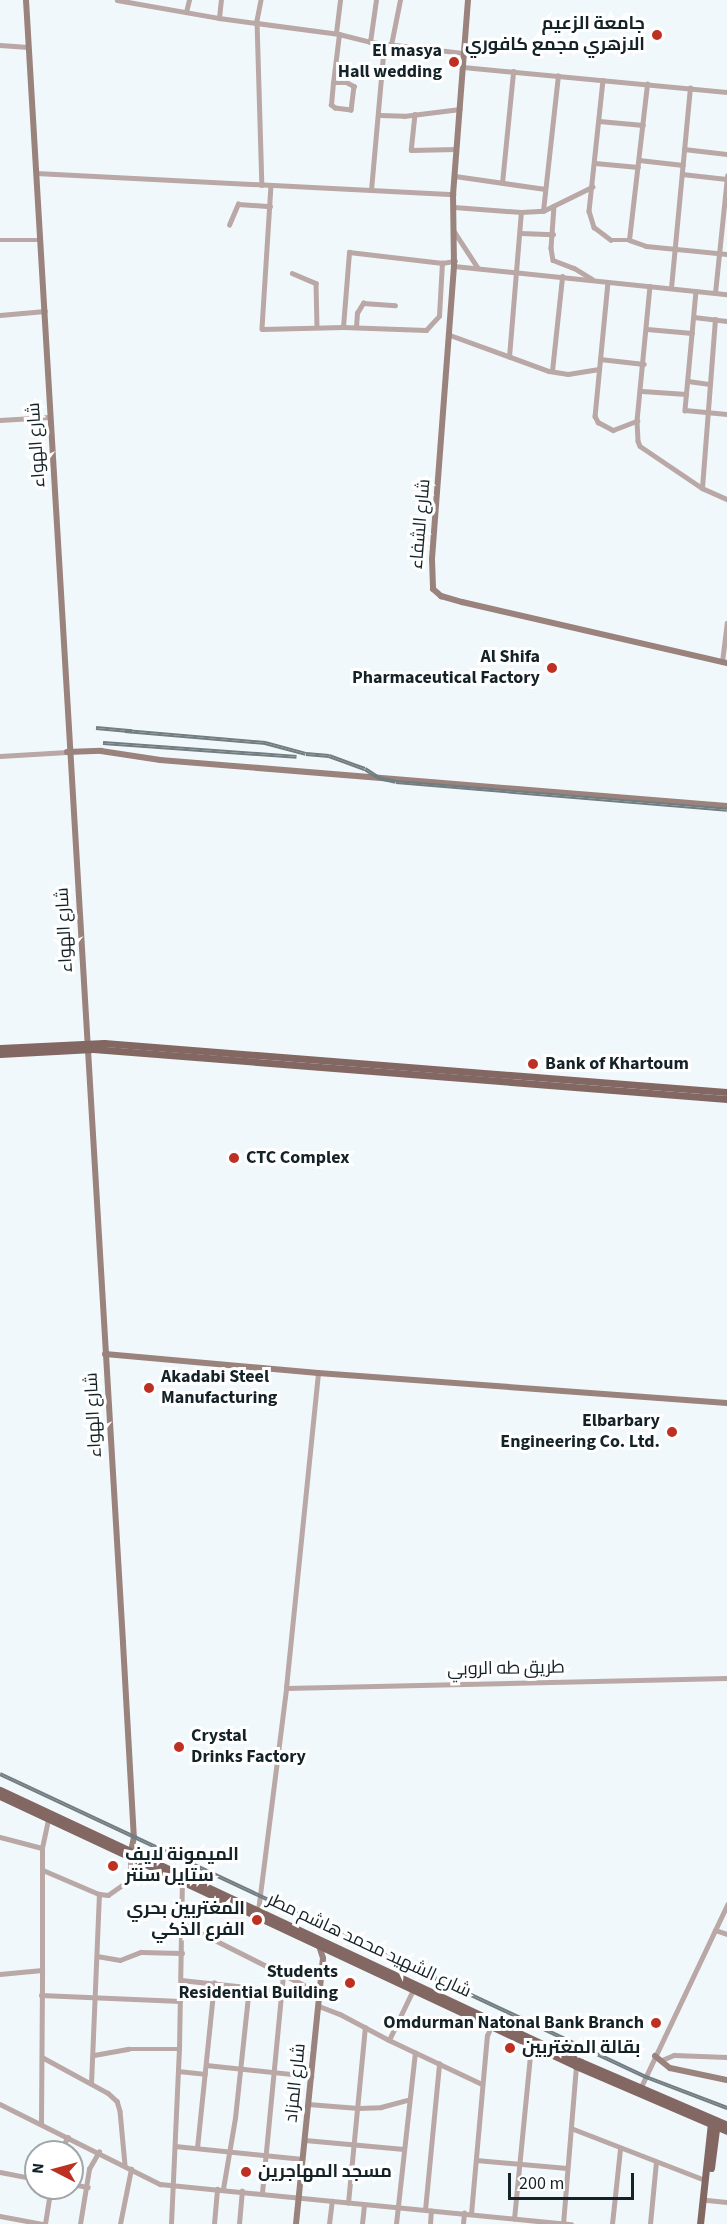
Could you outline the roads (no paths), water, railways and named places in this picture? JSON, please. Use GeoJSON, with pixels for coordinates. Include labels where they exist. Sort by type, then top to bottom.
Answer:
{"type":"FeatureCollection","features":[{"type":"Feature","properties":{"kind":"main road"},"geometry":{"type":"LineString","coordinates":[[0,1048],[88,1046],[727,1092]]}},
{"type":"Feature","properties":{"kind":"main road"},"geometry":{"type":"LineString","coordinates":[[0,1054],[88,1046],[727,1100]]}},
{"type":"Feature","properties":{"kind":"main road","name":"شارع الشهيد محمد هاشم مطر"},"geometry":{"type":"LineString","coordinates":[[0,1790],[49,1816]]}},
{"type":"Feature","properties":{"kind":"main road","name":"شارع الشهيد محمد هاشم مطر"},"geometry":{"type":"LineString","coordinates":[[0,1796],[258,1911],[413,1990],[576,2066],[714,2123],[727,2125]]}},
{"type":"Feature","properties":{"kind":"main road","name":"شارع الشهيد محمد هاشم مطر"},"geometry":{"type":"LineString","coordinates":[[131,1854],[182,1882],[319,1947],[361,1963],[640,2089],[714,2123],[727,2132]]}},
{"type":"Feature","properties":{"kind":"main road"},"geometry":{"type":"LineString","coordinates":[[700,2224],[714,2123]]}},
{"type":"Feature","properties":{"kind":"main road"},"geometry":{"type":"LineString","coordinates":[[705,2224],[714,2123]]}},
{"type":"Feature","properties":{"kind":"street","name":"شارع الهواء"},"geometry":{"type":"LineString","coordinates":[[26,0],[68,752],[88,1046],[134,1837],[131,1854]]}},
{"type":"Feature","properties":{"kind":"street"},"geometry":{"type":"LineString","coordinates":[[117,0],[219,18],[257,21],[337,34],[370,42],[464,53]]}},
{"type":"Feature","properties":{"kind":"street"},"geometry":{"type":"LineString","coordinates":[[186,12],[189,0]]}},
{"type":"Feature","properties":{"kind":"street"},"geometry":{"type":"LineString","coordinates":[[219,18],[221,0]]}},
{"type":"Feature","properties":{"kind":"street"},"geometry":{"type":"LineString","coordinates":[[261,0],[257,21],[262,185]]}},
{"type":"Feature","properties":{"kind":"street"},"geometry":{"type":"LineString","coordinates":[[333,83],[348,83],[354,86],[351,110],[335,108],[331,105],[340,0]]}},
{"type":"Feature","properties":{"kind":"street"},"geometry":{"type":"LineString","coordinates":[[370,42],[376,0]]}},
{"type":"Feature","properties":{"kind":"street"},"geometry":{"type":"LineString","coordinates":[[391,45],[400,0]]}},
{"type":"Feature","properties":{"kind":"street","name":"شارع الشفاء"},"geometry":{"type":"LineString","coordinates":[[468,0],[453,194],[454,263],[432,559],[433,589],[441,596],[462,602],[724,662]]}},
{"type":"Feature","properties":{"kind":"street"},"geometry":{"type":"LineString","coordinates":[[371,190],[380,115],[384,44]]}},
{"type":"Feature","properties":{"kind":"street"},"geometry":{"type":"LineString","coordinates":[[0,45],[28,47]]}},
{"type":"Feature","properties":{"kind":"street"},"geometry":{"type":"LineString","coordinates":[[463,67],[727,92]]}},
{"type":"Feature","properties":{"kind":"street"},"geometry":{"type":"LineString","coordinates":[[502,183],[513,72]]}},
{"type":"Feature","properties":{"kind":"street"},"geometry":{"type":"LineString","coordinates":[[543,210],[558,76]]}},
{"type":"Feature","properties":{"kind":"street"},"geometry":{"type":"LineString","coordinates":[[603,80],[589,210],[594,227],[611,240],[629,240],[646,246],[675,250],[727,254]]}},
{"type":"Feature","properties":{"kind":"street"},"geometry":{"type":"LineString","coordinates":[[629,240],[647,84]]}},
{"type":"Feature","properties":{"kind":"street"},"geometry":{"type":"LineString","coordinates":[[671,288],[690,88]]}},
{"type":"Feature","properties":{"kind":"street"},"geometry":{"type":"LineString","coordinates":[[380,115],[460,109]]}},
{"type":"Feature","properties":{"kind":"street"},"geometry":{"type":"LineString","coordinates":[[415,114],[411,150],[456,148]]}},
{"type":"Feature","properties":{"kind":"street"},"geometry":{"type":"LineString","coordinates":[[599,121],[643,125]]}},
{"type":"Feature","properties":{"kind":"street"},"geometry":{"type":"LineString","coordinates":[[684,149],[727,154]]}},
{"type":"Feature","properties":{"kind":"street"},"geometry":{"type":"LineString","coordinates":[[639,160],[683,165]]}},
{"type":"Feature","properties":{"kind":"street"},"geometry":{"type":"LineString","coordinates":[[595,163],[638,167]]}},
{"type":"Feature","properties":{"kind":"street"},"geometry":{"type":"LineString","coordinates":[[36,173],[453,194]]}},
{"type":"Feature","properties":{"kind":"street"},"geometry":{"type":"LineString","coordinates":[[682,174],[727,177],[715,293]]}},
{"type":"Feature","properties":{"kind":"street"},"geometry":{"type":"LineString","coordinates":[[455,176],[545,189]]}},
{"type":"Feature","properties":{"kind":"street"},"geometry":{"type":"LineString","coordinates":[[271,185],[262,329],[356,327],[426,330],[436,321],[440,309],[442,262]]}},
{"type":"Feature","properties":{"kind":"street"},"geometry":{"type":"LineString","coordinates":[[454,207],[521,212],[543,210],[592,187]]}},
{"type":"Feature","properties":{"kind":"street"},"geometry":{"type":"LineString","coordinates":[[230,225],[238,204],[270,206]]}},
{"type":"Feature","properties":{"kind":"street"},"geometry":{"type":"LineString","coordinates":[[554,206],[553,260],[574,268],[594,280]]}},
{"type":"Feature","properties":{"kind":"street"},"geometry":{"type":"LineString","coordinates":[[509,357],[521,212]]}},
{"type":"Feature","properties":{"kind":"street"},"geometry":{"type":"LineString","coordinates":[[454,231],[478,268]]}},
{"type":"Feature","properties":{"kind":"street"},"geometry":{"type":"LineString","coordinates":[[520,233],[553,234]]}},
{"type":"Feature","properties":{"kind":"street"},"geometry":{"type":"LineString","coordinates":[[0,240],[41,240]]}},
{"type":"Feature","properties":{"kind":"street"},"geometry":{"type":"LineString","coordinates":[[343,327],[349,252],[727,294]]}},
{"type":"Feature","properties":{"kind":"street"},"geometry":{"type":"LineString","coordinates":[[292,273],[316,283],[316,327]]}},
{"type":"Feature","properties":{"kind":"street"},"geometry":{"type":"LineString","coordinates":[[552,371],[562,277]]}},
{"type":"Feature","properties":{"kind":"street"},"geometry":{"type":"LineString","coordinates":[[609,282],[596,419],[615,430],[637,421]]}},
{"type":"Feature","properties":{"kind":"street"},"geometry":{"type":"LineString","coordinates":[[650,286],[642,391],[637,421],[637,437],[640,446],[702,488],[727,499]]}},
{"type":"Feature","properties":{"kind":"street"},"geometry":{"type":"LineString","coordinates":[[696,291],[685,410],[727,414]]}},
{"type":"Feature","properties":{"kind":"street"},"geometry":{"type":"LineString","coordinates":[[356,327],[357,313],[363,303],[395,305]]}},
{"type":"Feature","properties":{"kind":"street"},"geometry":{"type":"LineString","coordinates":[[0,315],[45,311]]}},
{"type":"Feature","properties":{"kind":"street"},"geometry":{"type":"LineString","coordinates":[[694,317],[727,321]]}},
{"type":"Feature","properties":{"kind":"street"},"geometry":{"type":"LineString","coordinates":[[702,488],[715,320]]}},
{"type":"Feature","properties":{"kind":"street"},"geometry":{"type":"LineString","coordinates":[[647,329],[692,333]]}},
{"type":"Feature","properties":{"kind":"street"},"geometry":{"type":"LineString","coordinates":[[450,335],[552,371],[568,374],[599,369]]}},
{"type":"Feature","properties":{"kind":"street"},"geometry":{"type":"LineString","coordinates":[[600,359],[644,364]]}},
{"type":"Feature","properties":{"kind":"street"},"geometry":{"type":"LineString","coordinates":[[687,381],[710,384]]}},
{"type":"Feature","properties":{"kind":"street"},"geometry":{"type":"LineString","coordinates":[[642,391],[686,394]]}},
{"type":"Feature","properties":{"kind":"street"},"geometry":{"type":"LineString","coordinates":[[0,420],[49,417]]}},
{"type":"Feature","properties":{"kind":"street"},"geometry":{"type":"LineString","coordinates":[[724,662],[727,623]]}},
{"type":"Feature","properties":{"kind":"street"},"geometry":{"type":"LineString","coordinates":[[0,756],[102,751],[190,762],[727,806]]}},
{"type":"Feature","properties":{"kind":"street"},"geometry":{"type":"LineString","coordinates":[[105,1354],[318,1373],[727,1402]]}},
{"type":"Feature","properties":{"kind":"street"},"geometry":{"type":"LineString","coordinates":[[258,1911],[286,1688],[318,1373]]}},
{"type":"Feature","properties":{"kind":"street","name":"طريق طه الروبي"},"geometry":{"type":"LineString","coordinates":[[286,1688],[727,1678]]}},
{"type":"Feature","properties":{"kind":"street"},"geometry":{"type":"LineString","coordinates":[[41,2124],[42,1848],[49,1816]]}},
{"type":"Feature","properties":{"kind":"street"},"geometry":{"type":"LineString","coordinates":[[0,1838],[42,1848]]}},
{"type":"Feature","properties":{"kind":"street"},"geometry":{"type":"LineString","coordinates":[[43,1870],[99,1894],[108,1895],[124,1884],[130,1872],[131,1854]]}},
{"type":"Feature","properties":{"kind":"street"},"geometry":{"type":"LineString","coordinates":[[171,2224],[179,2049],[182,1882]]}},
{"type":"Feature","properties":{"kind":"street"},"geometry":{"type":"LineString","coordinates":[[91,2084],[99,1894]]}},
{"type":"Feature","properties":{"kind":"street"},"geometry":{"type":"LineString","coordinates":[[640,2089],[727,1905]]}},
{"type":"Feature","properties":{"kind":"street"},"geometry":{"type":"LineString","coordinates":[[183,1924],[320,1992]]}},
{"type":"Feature","properties":{"kind":"street"},"geometry":{"type":"LineString","coordinates":[[715,1930],[727,1934]]}},
{"type":"Feature","properties":{"kind":"street","name":"شارع المزاد"},"geometry":{"type":"LineString","coordinates":[[296,2224],[319,2006],[323,1956],[319,1947]]}},
{"type":"Feature","properties":{"kind":"street"},"geometry":{"type":"LineString","coordinates":[[97,1956],[120,1960],[141,1952],[182,1953]]}},
{"type":"Feature","properties":{"kind":"street"},"geometry":{"type":"LineString","coordinates":[[0,1973],[42,1970]]}},
{"type":"Feature","properties":{"kind":"street"},"geometry":{"type":"LineString","coordinates":[[262,2193],[283,1974]]}},
{"type":"Feature","properties":{"kind":"street"},"geometry":{"type":"LineString","coordinates":[[181,1980],[282,1991]]}},
{"type":"Feature","properties":{"kind":"street"},"geometry":{"type":"LineString","coordinates":[[197,2148],[214,1983]]}},
{"type":"Feature","properties":{"kind":"street"},"geometry":{"type":"LineString","coordinates":[[214,2224],[229,2151],[249,1987]]}},
{"type":"Feature","properties":{"kind":"street"},"geometry":{"type":"LineString","coordinates":[[389,2040],[413,1990]]}},
{"type":"Feature","properties":{"kind":"street"},"geometry":{"type":"LineString","coordinates":[[41,1995],[180,2001]]}},
{"type":"Feature","properties":{"kind":"street"},"geometry":{"type":"LineString","coordinates":[[319,2006],[482,2084]]}},
{"type":"Feature","properties":{"kind":"street"},"geometry":{"type":"LineString","coordinates":[[471,2214],[487,2036],[491,2026]]}},
{"type":"Feature","properties":{"kind":"street"},"geometry":{"type":"LineString","coordinates":[[348,2203],[365,2028]]}},
{"type":"Feature","properties":{"kind":"street"},"geometry":{"type":"LineString","coordinates":[[514,2218],[531,2045]]}},
{"type":"Feature","properties":{"kind":"street"},"geometry":{"type":"LineString","coordinates":[[94,2055],[128,2049],[179,2049]]}},
{"type":"Feature","properties":{"kind":"street"},"geometry":{"type":"LineString","coordinates":[[396,2224],[415,2053]]}},
{"type":"Feature","properties":{"kind":"street"},"geometry":{"type":"LineString","coordinates":[[662,2060],[674,2055],[727,2057]]}},
{"type":"Feature","properties":{"kind":"street"},"geometry":{"type":"LineString","coordinates":[[656,2056],[670,2068],[727,2080]]}},
{"type":"Feature","properties":{"kind":"street"},"geometry":{"type":"LineString","coordinates":[[42,2058],[91,2084],[117,2101],[120,2111],[124,2165]]}},
{"type":"Feature","properties":{"kind":"street"},"geometry":{"type":"LineString","coordinates":[[425,2210],[440,2064]]}},
{"type":"Feature","properties":{"kind":"street"},"geometry":{"type":"LineString","coordinates":[[206,2065],[311,2076]]}},
{"type":"Feature","properties":{"kind":"street"},"geometry":{"type":"LineString","coordinates":[[563,2224],[576,2066]]}},
{"type":"Feature","properties":{"kind":"street"},"geometry":{"type":"LineString","coordinates":[[178,2072],[205,2074]]}},
{"type":"Feature","properties":{"kind":"street"},"geometry":{"type":"LineString","coordinates":[[308,2104],[358,2108],[381,2107],[408,2100]]}},
{"type":"Feature","properties":{"kind":"street"},"geometry":{"type":"LineString","coordinates":[[0,2104],[154,2181],[397,2209],[571,2224]]}},
{"type":"Feature","properties":{"kind":"street"},"geometry":{"type":"LineString","coordinates":[[571,2128],[620,2149],[705,2180]]}},
{"type":"Feature","properties":{"kind":"street"},"geometry":{"type":"LineString","coordinates":[[304,2140],[404,2149]]}},
{"type":"Feature","properties":{"kind":"street"},"geometry":{"type":"LineString","coordinates":[[175,2146],[303,2159]]}},
{"type":"Feature","properties":{"kind":"street"},"geometry":{"type":"LineString","coordinates":[[612,2224],[620,2149]]}},
{"type":"Feature","properties":{"kind":"street"},"geometry":{"type":"LineString","coordinates":[[80,2224],[91,2163],[99,2152]]}},
{"type":"Feature","properties":{"kind":"street"},"geometry":{"type":"LineString","coordinates":[[476,2160],[567,2168]]}},
{"type":"Feature","properties":{"kind":"street"},"geometry":{"type":"LineString","coordinates":[[650,2224],[656,2162]]}},
{"type":"Feature","properties":{"kind":"street"},"geometry":{"type":"LineString","coordinates":[[120,2224],[131,2169]]}},
{"type":"Feature","properties":{"kind":"street"},"geometry":{"type":"LineString","coordinates":[[0,2172],[24,2177]]}},
{"type":"Feature","properties":{"kind":"street"},"geometry":{"type":"LineString","coordinates":[[84,2186],[88,2187]]}},
{"type":"Feature","properties":{"kind":"street"},"geometry":{"type":"LineString","coordinates":[[239,2224],[242,2191]]}},
{"type":"Feature","properties":{"kind":"street"},"geometry":{"type":"LineString","coordinates":[[0,2216],[44,2224],[49,2200]]}},
{"type":"Feature","properties":{"kind":"street"},"geometry":{"type":"LineString","coordinates":[[707,2200],[727,2202]]}},
{"type":"Feature","properties":{"kind":"street"},"geometry":{"type":"LineString","coordinates":[[329,2224],[332,2201]]}},
{"type":"Feature","properties":{"kind":"street"},"geometry":{"type":"LineString","coordinates":[[362,2224],[364,2205]]}},
{"type":"Feature","properties":{"kind":"street"},"geometry":{"type":"LineString","coordinates":[[430,2224],[431,2211]]}},
{"type":"Feature","properties":{"kind":"street"},"geometry":{"type":"LineString","coordinates":[[463,2224],[464,2214]]}},
{"type":"Feature","properties":{"kind":"street"},"geometry":{"type":"LineString","coordinates":[[495,2217],[495,2224]]}},
{"type":"Feature","properties":{"kind":"railway"},"geometry":{"type":"LineString","coordinates":[[96,728],[132,731]]}},
{"type":"Feature","properties":{"kind":"railway"},"geometry":{"type":"LineString","coordinates":[[125,731],[265,743],[306,754],[329,756],[365,769],[379,778],[396,782],[727,810]]}},
{"type":"Feature","properties":{"kind":"railway"},"geometry":{"type":"LineString","coordinates":[[103,743],[296,757]]}},
{"type":"Feature","properties":{"kind":"railway"},"geometry":{"type":"LineString","coordinates":[[0,1774],[646,2077],[727,2108]]}},
{"type":"Feature","properties":{"kind":"place","name":"جامعة الزعيم الازهري مجمع كافوري"},"geometry":{"type":"Point","coordinates":[657,35]}},
{"type":"Feature","properties":{"kind":"place","name":"El masya Hall wedding"},"geometry":{"type":"Point","coordinates":[454,62]}},
{"type":"Feature","properties":{"kind":"place","name":"Al Shifa Pharmaceutical Factory"},"geometry":{"type":"Point","coordinates":[552,668]}},
{"type":"Feature","properties":{"kind":"place","name":"Bank of Khartoum"},"geometry":{"type":"Point","coordinates":[533,1064]}},
{"type":"Feature","properties":{"kind":"place","name":"CTC Complex"},"geometry":{"type":"Point","coordinates":[234,1158]}},
{"type":"Feature","properties":{"kind":"place","name":"Akadabi Steel Manufacturing"},"geometry":{"type":"Point","coordinates":[149,1388]}},
{"type":"Feature","properties":{"kind":"place","name":"Elbarbary Engineering Co. Ltd."},"geometry":{"type":"Point","coordinates":[672,1432]}},
{"type":"Feature","properties":{"kind":"place","name":"Crystal Drinks Factory"},"geometry":{"type":"Point","coordinates":[179,1747]}},
{"type":"Feature","properties":{"kind":"place","name":"الميمونة لايف ستايل سنتر"},"geometry":{"type":"Point","coordinates":[113,1866]}},
{"type":"Feature","properties":{"kind":"place","name":"المغتربين بحري الفرع الذكي"},"geometry":{"type":"Point","coordinates":[257,1920]}},
{"type":"Feature","properties":{"kind":"place","name":"Students Residential Building"},"geometry":{"type":"Point","coordinates":[350,1983]}},
{"type":"Feature","properties":{"kind":"place","name":"Omdurman Natonal Bank Branch"},"geometry":{"type":"Point","coordinates":[656,2023]}},
{"type":"Feature","properties":{"kind":"place","name":"بقالة المغتربين"},"geometry":{"type":"Point","coordinates":[510,2048]}},
{"type":"Feature","properties":{"kind":"place","name":"مسجد المهاجرين"},"geometry":{"type":"Point","coordinates":[246,2172]}}]}
